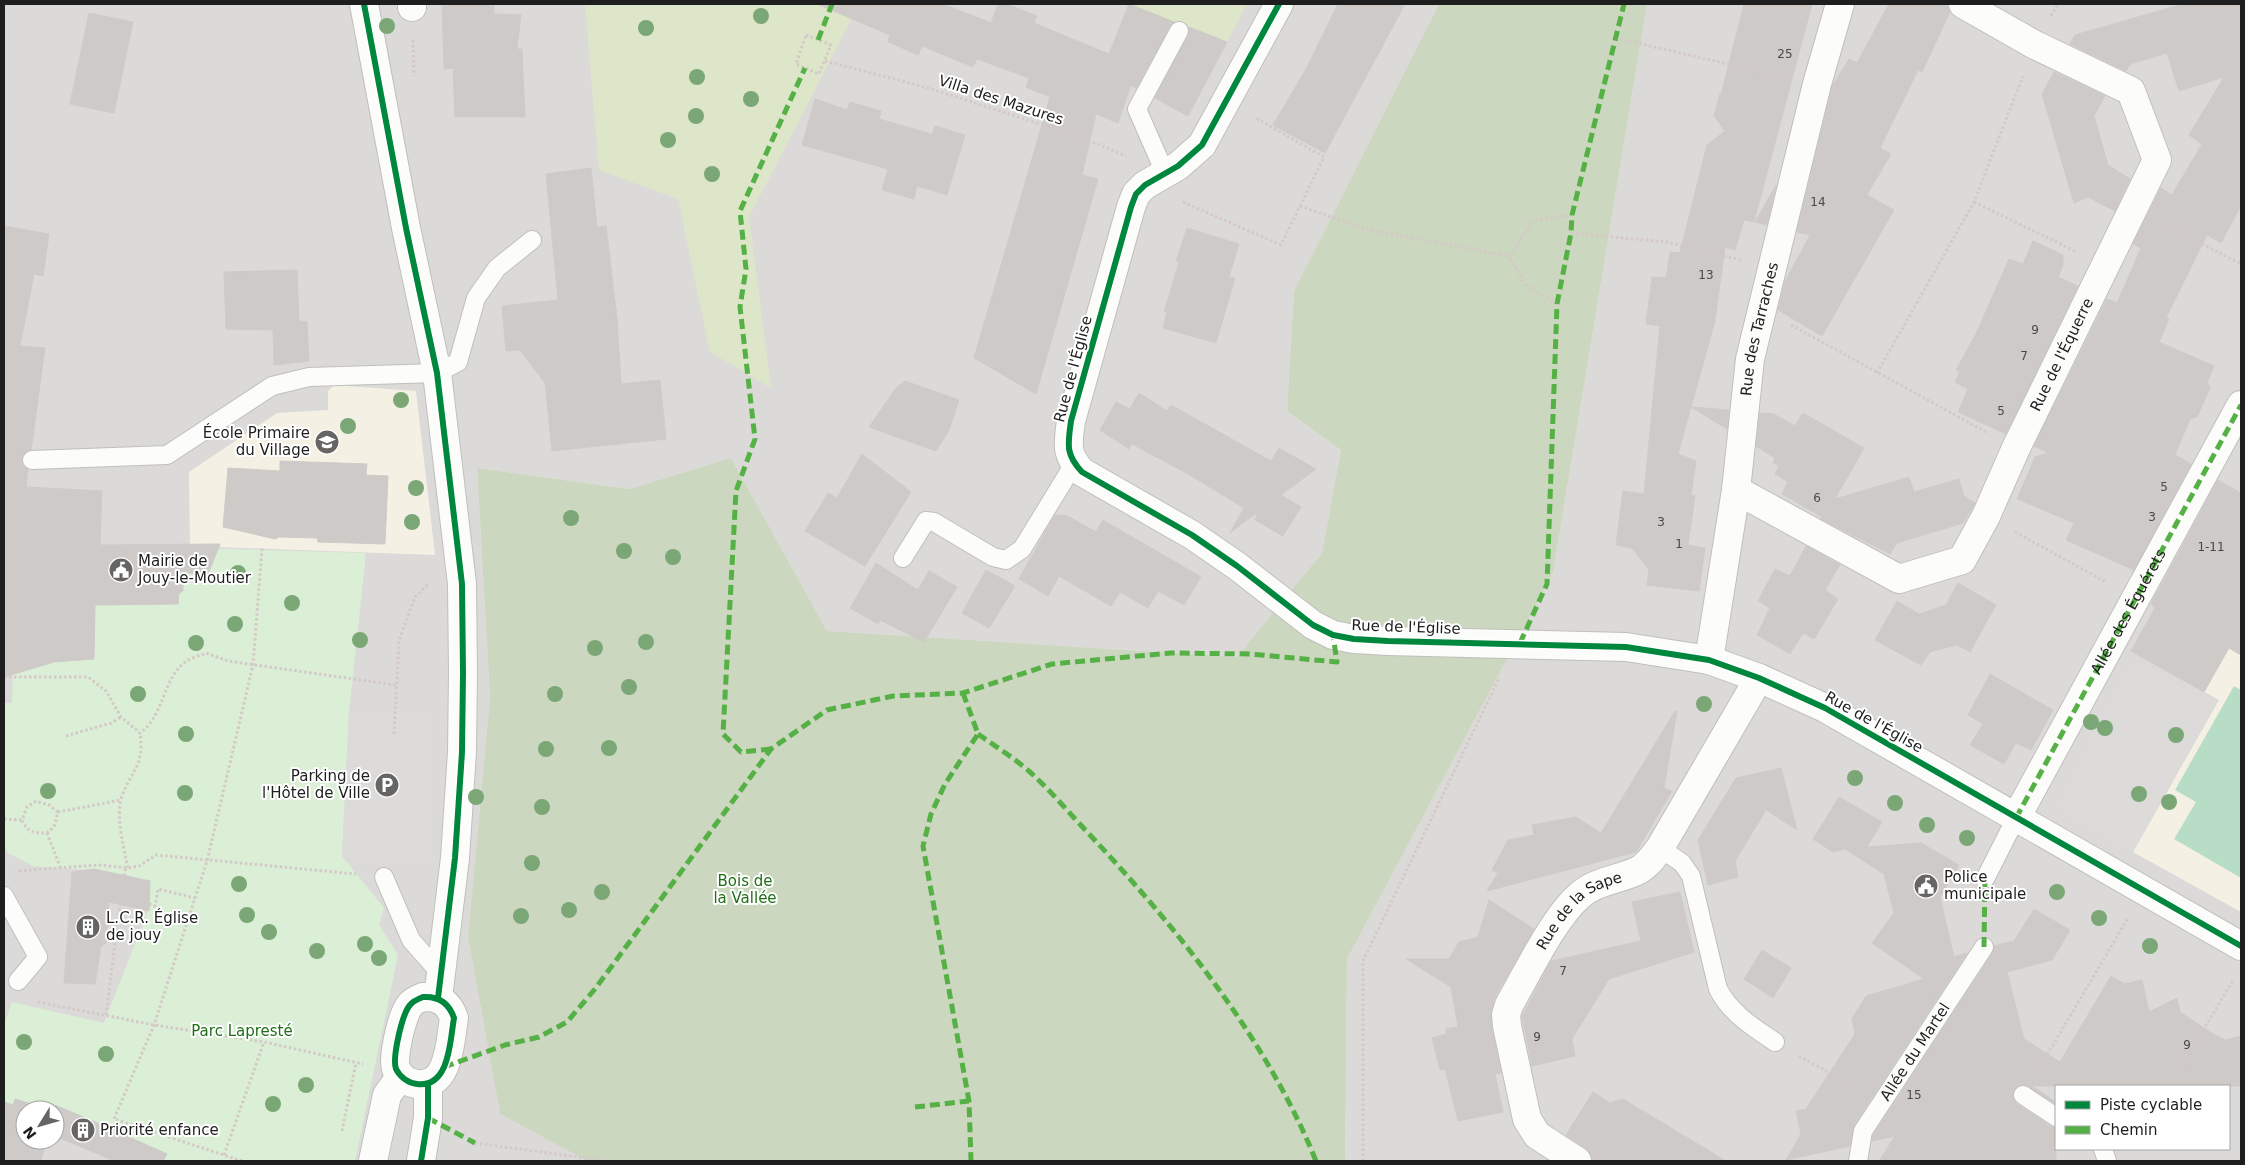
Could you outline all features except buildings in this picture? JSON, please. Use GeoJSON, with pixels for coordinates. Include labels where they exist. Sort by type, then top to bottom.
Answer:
{"type":"FeatureCollection","features":[{"type":"Feature","properties":{"kind":"street"},"geometry":{"type":"LineString","coordinates":[[364,4],[406,228],[437,373],[459,552],[463,663],[462,752],[455,858],[440,986],[446,1004],[454,1018],[444,1068],[438,1078],[428,1084],[413,1084],[401,1076],[396,1069],[394,1059],[405,1014],[409,1006],[417,1000],[430,997],[440,986]]}},
{"type":"Feature","properties":{"kind":"street","name":"Rue de l'Église"},"geometry":{"type":"LineString","coordinates":[[1279,4],[1202,145],[1191,157],[1145,185],[1136,194],[1071,421],[1068,452],[1074,464],[1082,472],[1192,534],[1313,625],[1333,635],[1388,641],[1626,647],[1708,660],[1759,678],[1825,708],[2241,946]]}},
{"type":"Feature","properties":{"kind":"street","name":"Rue des Tarraches"},"geometry":{"type":"LineString","coordinates":[[1708,660],[1736,490],[1750,359],[1817,84],[1840,4]]}},
{"type":"Feature","properties":{"kind":"street","name":"Rue de l'Équerre"},"geometry":{"type":"LineString","coordinates":[[1736,490],[1899,579],[1962,560],[1986,516],[2016,448],[2134,210],[2157,160],[2131,91],[2035,45],[1964,4]]}},
{"type":"Feature","properties":{"kind":"street","name":"Allée des Éguérets"},"geometry":{"type":"LineString","coordinates":[[2016,818],[2241,405]]}},
{"type":"Feature","properties":{"kind":"street","name":"Rue de la Sape"},"geometry":{"type":"LineString","coordinates":[[1577,1161],[1538,1135],[1527,1119],[1507,1026],[1506,1015],[1509,1005],[1566,910],[1580,895],[1600,883],[1639,870],[1650,861],[1660,848],[1759,678]]}},
{"type":"Feature","properties":{"kind":"street"},"geometry":{"type":"LineString","coordinates":[[373,1161],[387,1095],[401,1076]]}},
{"type":"Feature","properties":{"kind":"street"},"geometry":{"type":"LineString","coordinates":[[421,1161],[428,1118],[428,1084]]}},
{"type":"Feature","properties":{"kind":"lane"},"geometry":{"type":"LineString","coordinates":[[1165,173],[1137,109],[1179,31]]}},
{"type":"Feature","properties":{"kind":"lane"},"geometry":{"type":"LineString","coordinates":[[32,460],[167,455],[272,386],[309,377],[437,373],[458,362],[476,298],[492,274],[532,240]]}},
{"type":"Feature","properties":{"kind":"lane"},"geometry":{"type":"LineString","coordinates":[[903,558],[926,521],[934,522],[993,557],[1006,560],[1022,549],[1074,464]]}},
{"type":"Feature","properties":{"kind":"lane"},"geometry":{"type":"LineString","coordinates":[[1985,879],[2016,818]]}},
{"type":"Feature","properties":{"kind":"lane"},"geometry":{"type":"LineString","coordinates":[[1660,848],[1682,863],[1691,876],[1718,989],[1725,1003],[1735,1014],[1775,1042]]}},
{"type":"Feature","properties":{"kind":"lane"},"geometry":{"type":"LineString","coordinates":[[384,877],[411,940],[440,986]]}},
{"type":"Feature","properties":{"kind":"lane"},"geometry":{"type":"LineString","coordinates":[[4,896],[38,957],[18,981]]}},
{"type":"Feature","properties":{"kind":"lane","name":"Allée du Martel"},"geometry":{"type":"LineString","coordinates":[[1858,1161],[1863,1131],[1984,946]]}},
{"type":"Feature","properties":{"kind":"lane"},"geometry":{"type":"LineString","coordinates":[[2023,1095],[2055,1116]]}},
{"type":"Feature","properties":{"kind":"path"},"geometry":{"type":"LineString","coordinates":[[1877,373],[1974,202],[2035,45],[2058,4]]}},
{"type":"Feature","properties":{"kind":"path"},"geometry":{"type":"LineString","coordinates":[[806,35],[831,45],[825,61],[819,74],[796,64],[806,35]]}},
{"type":"Feature","properties":{"kind":"path"},"geometry":{"type":"LineString","coordinates":[[1615,38],[1817,84]]}},
{"type":"Feature","properties":{"kind":"path"},"geometry":{"type":"LineString","coordinates":[[1210,214],[1281,245],[1324,157],[1266,124]]}},
{"type":"Feature","properties":{"kind":"path"},"geometry":{"type":"LineString","coordinates":[[1974,202],[2106,266]]}},
{"type":"Feature","properties":{"kind":"path"},"geometry":{"type":"LineString","coordinates":[[1300,206],[1365,229],[1509,256],[1526,285],[1557,304]]}},
{"type":"Feature","properties":{"kind":"path"},"geometry":{"type":"LineString","coordinates":[[2134,210],[2241,264]]}},
{"type":"Feature","properties":{"kind":"path"},"geometry":{"type":"LineString","coordinates":[[1509,256],[1535,220],[1572,215]]}},
{"type":"Feature","properties":{"kind":"path"},"geometry":{"type":"LineString","coordinates":[[1570,233],[1667,242],[1773,267]]}},
{"type":"Feature","properties":{"kind":"path"},"geometry":{"type":"LineString","coordinates":[[1762,309],[2016,448]]}},
{"type":"Feature","properties":{"kind":"path"},"geometry":{"type":"LineString","coordinates":[[2025,537],[2135,598]]}},
{"type":"Feature","properties":{"kind":"path"},"geometry":{"type":"LineString","coordinates":[[242,1161],[114,1119],[154,1025],[207,861],[253,665],[262,548]]}},
{"type":"Feature","properties":{"kind":"path"},"geometry":{"type":"LineString","coordinates":[[394,734],[399,640],[415,597],[459,552]]}},
{"type":"Feature","properties":{"kind":"path"},"geometry":{"type":"LineString","coordinates":[[140,733],[149,727],[170,682],[183,663],[206,653],[228,661],[396,686]]}},
{"type":"Feature","properties":{"kind":"path"},"geometry":{"type":"LineString","coordinates":[[1363,1161],[1363,960],[1502,671]]}},
{"type":"Feature","properties":{"kind":"path"},"geometry":{"type":"LineString","coordinates":[[4,677],[88,677],[106,691],[121,717],[140,733],[142,743],[139,765],[121,800],[120,833],[127,868],[124,876]]}},
{"type":"Feature","properties":{"kind":"path"},"geometry":{"type":"LineString","coordinates":[[66,736],[111,723],[121,717]]}},
{"type":"Feature","properties":{"kind":"path"},"geometry":{"type":"LineString","coordinates":[[58,812],[121,800]]}},
{"type":"Feature","properties":{"kind":"path"},"geometry":{"type":"LineString","coordinates":[[36,801],[49,804],[58,812],[54,826],[47,833],[32,833],[26,829],[22,820],[26,807],[36,801]]}},
{"type":"Feature","properties":{"kind":"path"},"geometry":{"type":"LineString","coordinates":[[4,819],[22,820]]}},
{"type":"Feature","properties":{"kind":"path"},"geometry":{"type":"LineString","coordinates":[[47,833],[61,869]]}},
{"type":"Feature","properties":{"kind":"path"},"geometry":{"type":"LineString","coordinates":[[13,871],[98,865],[127,868],[139,866],[156,855],[384,877]]}},
{"type":"Feature","properties":{"kind":"path"},"geometry":{"type":"LineString","coordinates":[[149,904],[155,906],[158,889],[194,898]]}},
{"type":"Feature","properties":{"kind":"path"},"geometry":{"type":"LineString","coordinates":[[2023,1095],[2144,892]]}},
{"type":"Feature","properties":{"kind":"path"},"geometry":{"type":"LineString","coordinates":[[106,1015],[120,904]]}},
{"type":"Feature","properties":{"kind":"path"},"geometry":{"type":"LineString","coordinates":[[2170,1085],[2236,976]]}},
{"type":"Feature","properties":{"kind":"path"},"geometry":{"type":"LineString","coordinates":[[32,1001],[154,1025],[264,1042],[356,1062],[342,1134]]}},
{"type":"Feature","properties":{"kind":"path"},"geometry":{"type":"LineString","coordinates":[[224,1155],[264,1042]]}},
{"type":"Feature","properties":{"kind":"path"},"geometry":{"type":"LineString","coordinates":[[1775,1042],[1882,1102]]}},
{"type":"Feature","properties":{"kind":"path"},"geometry":{"type":"LineString","coordinates":[[475,1143],[607,1161]]}},
{"type":"Feature","properties":{"kind":"shaded area"},"geometry":{"type":"Polygon","coordinates":[[[4,4],[1439,4],[1294,291],[1287,411],[1341,450],[1322,553],[1238,657],[827,631],[731,458],[629,489],[477,468],[490,697],[468,937],[500,1114],[587,1161],[4,1161],[4,4]]]}},
{"type":"Feature","properties":{"kind":"shaded area"},"geometry":{"type":"Polygon","coordinates":[[[1647,4],[2241,4],[2241,1161],[1345,1161],[1347,959],[1553,573],[1647,4]]]}},
{"type":"Feature","properties":{"kind":"shaded area","name":"École Primaire du Village"},"geometry":{"type":"Polygon","coordinates":[[[334,385],[416,391],[435,555],[190,546],[189,472],[277,413],[328,410],[328,391],[334,385]]]}},
{"type":"Feature","properties":{"kind":"shaded area"},"geometry":{"type":"Polygon","coordinates":[[[2218,480],[2241,493],[2241,912],[2133,852],[2219,700],[2131,651],[2155,608],[2150,602],[2218,480]]]}},
{"type":"Feature","properties":{"kind":"shaded area"},"geometry":{"type":"Polygon","coordinates":[[[2135,660],[2214,707],[2133,852],[2057,807],[2135,660]]]}},
{"type":"Feature","properties":{"kind":"shaded area","name":"Parking de l'Hôtel de Ville"},"geometry":{"type":"Polygon","coordinates":[[[349,712],[432,713],[425,865],[342,857],[349,712]]]}},
{"type":"Feature","properties":{"kind":"green space"},"geometry":{"type":"Polygon","coordinates":[[[585,4],[857,4],[852,18],[749,217],[771,388],[710,352],[678,199],[599,170],[585,4]]]}},
{"type":"Feature","properties":{"kind":"green space"},"geometry":{"type":"Polygon","coordinates":[[[1129,4],[1247,4],[1227,42],[1129,4]]]}},
{"type":"Feature","properties":{"kind":"green space","name":"Bois de la Vallée"},"geometry":{"type":"Polygon","coordinates":[[[1439,4],[1647,4],[1553,573],[1347,959],[1345,1161],[587,1161],[500,1114],[468,937],[490,697],[477,468],[629,489],[731,458],[827,631],[1237,657],[1322,553],[1341,450],[1287,411],[1294,291],[1439,4]]]}},
{"type":"Feature","properties":{"kind":"green space","name":"Parc Lapresté"},"geometry":{"type":"Polygon","coordinates":[[[182,545],[191,548],[366,553],[349,712],[342,856],[384,908],[379,925],[398,955],[355,1161],[148,1161],[124,1151],[111,1130],[65,1109],[65,1100],[15,1099],[13,1105],[4,1102],[4,1025],[12,1002],[104,1023],[148,911],[150,881],[88,870],[33,866],[8,853],[4,846],[4,703],[12,703],[13,669],[54,662],[94,659],[95,594],[137,604],[178,603],[182,545]]]}},
{"type":"Feature","properties":{"kind":"green space"},"geometry":{"type":"Polygon","coordinates":[[[2234,686],[2241,690],[2241,878],[2174,839],[2196,802],[2175,790],[2234,686]]]}},
{"type":"Feature","properties":{"kind":"marked path"},"geometry":{"type":"LineString","coordinates":[[818,40],[832,4]]}},
{"type":"Feature","properties":{"kind":"marked path"},"geometry":{"type":"LineString","coordinates":[[1520,643],[1547,584],[1557,304],[1571,233],[1572,215],[1624,4]]}},
{"type":"Feature","properties":{"kind":"marked path"},"geometry":{"type":"LineString","coordinates":[[771,749],[741,752],[723,734],[736,491],[755,439],[740,307],[746,269],[740,211],[805,68]]}},
{"type":"Feature","properties":{"kind":"marked path"},"geometry":{"type":"LineString","coordinates":[[2016,818],[2241,405]]}},
{"type":"Feature","properties":{"kind":"marked path"},"geometry":{"type":"LineString","coordinates":[[444,1067],[505,1045],[539,1037],[567,1022],[595,989],[771,749],[827,710],[893,696],[963,693],[1052,664],[1171,653],[1250,654],[1337,662],[1333,635]]}},
{"type":"Feature","properties":{"kind":"marked path"},"geometry":{"type":"LineString","coordinates":[[963,693],[978,734],[945,784],[931,814],[923,846],[969,1101],[971,1161]]}},
{"type":"Feature","properties":{"kind":"marked path"},"geometry":{"type":"LineString","coordinates":[[978,734],[1018,762],[1045,787],[1123,871],[1188,948],[1247,1030],[1273,1073],[1296,1116],[1316,1161]]}},
{"type":"Feature","properties":{"kind":"marked path"},"geometry":{"type":"LineString","coordinates":[[1984,947],[1985,879]]}},
{"type":"Feature","properties":{"kind":"marked path"},"geometry":{"type":"LineString","coordinates":[[915,1107],[969,1101]]}},
{"type":"Feature","properties":{"kind":"marked path"},"geometry":{"type":"LineString","coordinates":[[428,1118],[475,1143]]}},
{"type":"Feature","properties":{"kind":"cycle path"},"geometry":{"type":"LineString","coordinates":[[364,4],[406,228],[437,373],[462,584],[462,752],[455,858],[438,998]]}},
{"type":"Feature","properties":{"kind":"cycle path"},"geometry":{"type":"LineString","coordinates":[[1279,4],[1202,145],[1178,166],[1145,185],[1136,194],[1071,421],[1069,436],[1070,454],[1082,472],[1192,535],[1237,566],[1313,625],[1333,635],[1354,639],[1388,641],[1626,647],[1709,660],[1759,678],[1825,708],[2241,946]]}},
{"type":"Feature","properties":{"kind":"cycle path"},"geometry":{"type":"LineString","coordinates":[[423,997],[443,1001],[454,1018],[449,1050],[442,1071],[428,1083],[417,1084],[407,1081],[400,1075],[396,1069],[395,1056],[401,1026],[407,1010],[413,1002],[423,997]]}},
{"type":"Feature","properties":{"kind":"cycle path"},"geometry":{"type":"LineString","coordinates":[[421,1161],[428,1118],[428,1084]]}},
{"type":"Feature","properties":{"kind":"place","name":"École Primaire du Village"},"geometry":{"type":"Point","coordinates":[327,442]}},
{"type":"Feature","properties":{"kind":"place","name":"Mairie de Jouy-le-Moutier"},"geometry":{"type":"Point","coordinates":[121,570]}},
{"type":"Feature","properties":{"kind":"place","name":"Parking de l'Hôtel de Ville"},"geometry":{"type":"Point","coordinates":[387,785]}},
{"type":"Feature","properties":{"kind":"place","name":"Police municipale"},"geometry":{"type":"Point","coordinates":[1926,886]}},
{"type":"Feature","properties":{"kind":"place","name":"L.C.R. Église de jouy"},"geometry":{"type":"Point","coordinates":[88,927]}},
{"type":"Feature","properties":{"kind":"place","name":"Priorité enfance"},"geometry":{"type":"Point","coordinates":[83,1130]}}]}
